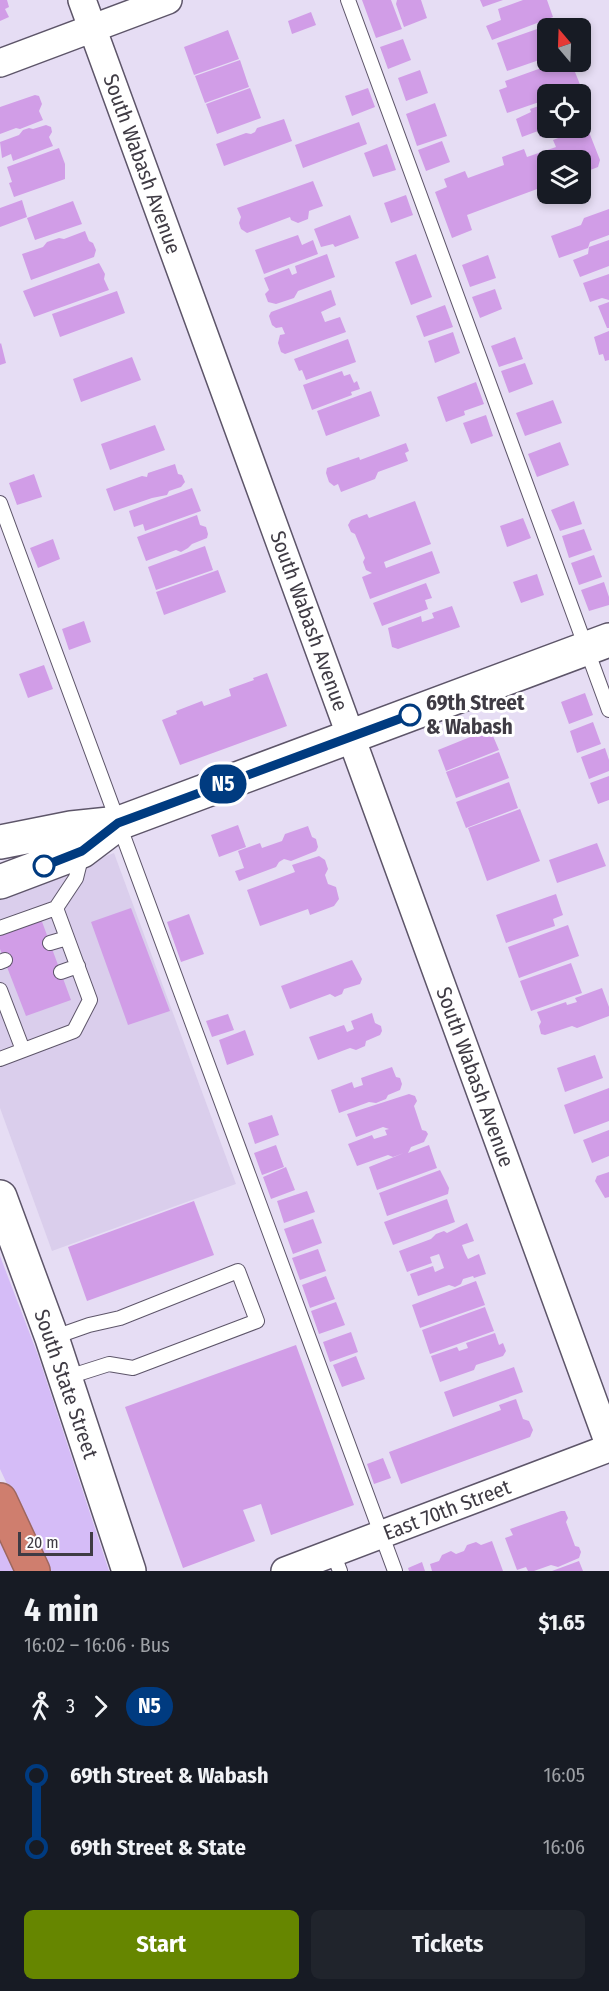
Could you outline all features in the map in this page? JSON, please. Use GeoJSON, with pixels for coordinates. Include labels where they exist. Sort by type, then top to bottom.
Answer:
{"type":"FeatureCollection","features":[{"type":"Feature","properties":{"kind":"highway"},"geometry":{"type":"LineString","coordinates":[[0,1500],[33,1571]]}},
{"type":"Feature","properties":{"kind":"street","name":"South Wabash Avenue"},"geometry":{"type":"LineString","coordinates":[[82,0],[609,1446]]}},
{"type":"Feature","properties":{"kind":"street"},"geometry":{"type":"LineString","coordinates":[[0,63],[168,0]]}},
{"type":"Feature","properties":{"kind":"street"},"geometry":{"type":"LineString","coordinates":[[0,842],[71,828],[118,823],[598,644]]}},
{"type":"Feature","properties":{"kind":"street"},"geometry":{"type":"LineString","coordinates":[[0,882],[82,851],[118,823]]}},
{"type":"Feature","properties":{"kind":"street","name":"South State Street"},"geometry":{"type":"LineString","coordinates":[[0,1197],[52,1338],[129,1571]]}},
{"type":"Feature","properties":{"kind":"street","name":"East 70th Street"},"geometry":{"type":"LineString","coordinates":[[285,1571],[337,1562],[382,1534],[609,1446]]}},
{"type":"Feature","properties":{"kind":"lane"},"geometry":{"type":"LineString","coordinates":[[348,0],[598,644],[609,710]]}},
{"type":"Feature","properties":{"kind":"lane"},"geometry":{"type":"LineString","coordinates":[[0,503],[395,1571]]}},
{"type":"Feature","properties":{"kind":"lane"},"geometry":{"type":"LineString","coordinates":[[0,928],[56,908],[76,878],[82,851]]}},
{"type":"Feature","properties":{"kind":"lane"},"geometry":{"type":"LineString","coordinates":[[0,1059],[74,1031],[90,1000],[56,908]]}},
{"type":"Feature","properties":{"kind":"lane"},"geometry":{"type":"LineString","coordinates":[[50,943],[67,938]]}},
{"type":"Feature","properties":{"kind":"lane"},"geometry":{"type":"LineString","coordinates":[[61,972],[78,966]]}},
{"type":"Feature","properties":{"kind":"lane"},"geometry":{"type":"LineString","coordinates":[[15,988],[1,992],[22,1050]]}},
{"type":"Feature","properties":{"kind":"lane"},"geometry":{"type":"LineString","coordinates":[[52,1338],[89,1325],[120,1318],[238,1271],[257,1322],[133,1368],[109,1365],[65,1378]]}},
{"type":"Feature","properties":{"kind":"shaded area"},"geometry":{"type":"Polygon","coordinates":[[[114,853],[236,1184],[52,1251],[0,1108],[0,896],[114,853]]]}},
{"type":"Feature","properties":{"kind":"shaded area"},"geometry":{"type":"Polygon","coordinates":[[[0,1256],[38,1355],[109,1571],[48,1571],[0,1469],[0,1256]]]}},
{"type":"Feature","properties":{"kind":"shaded area"},"geometry":{"type":"Polygon","coordinates":[[[0,1529],[19,1571],[0,1571],[0,1529]]]}},
{"type":"Feature","properties":{"kind":"building"},"geometry":{"type":"Polygon","coordinates":[[[0,0],[7,0],[9,7],[5,9],[9,17],[0,21],[0,0]]]}},
{"type":"Feature","properties":{"kind":"building"},"geometry":{"type":"Polygon","coordinates":[[[362,0],[391,0],[402,29],[376,38],[362,0]]]}},
{"type":"Feature","properties":{"kind":"building"},"geometry":{"type":"Polygon","coordinates":[[[397,0],[421,0],[427,18],[404,27],[396,4],[397,0]]]}},
{"type":"Feature","properties":{"kind":"building"},"geometry":{"type":"Polygon","coordinates":[[[480,0],[503,0],[483,7],[480,0]]]}},
{"type":"Feature","properties":{"kind":"building"},"geometry":{"type":"Polygon","coordinates":[[[523,0],[547,0],[553,17],[537,18],[537,23],[492,40],[486,26],[501,20],[498,9],[523,0]]]}},
{"type":"Feature","properties":{"kind":"building"},"geometry":{"type":"Polygon","coordinates":[[[311,12],[316,25],[292,34],[288,21],[311,12]]]}},
{"type":"Feature","properties":{"kind":"building"},"geometry":{"type":"Polygon","coordinates":[[[537,29],[537,61],[507,71],[497,43],[537,29]]]}},
{"type":"Feature","properties":{"kind":"building"},"geometry":{"type":"Polygon","coordinates":[[[228,30],[239,59],[194,75],[184,47],[228,30]]]}},
{"type":"Feature","properties":{"kind":"building"},"geometry":{"type":"Polygon","coordinates":[[[403,39],[411,60],[388,69],[380,47],[403,39]]]}},
{"type":"Feature","properties":{"kind":"building"},"geometry":{"type":"Polygon","coordinates":[[[240,60],[249,87],[205,103],[195,76],[240,60]]]}},
{"type":"Feature","properties":{"kind":"building"},"geometry":{"type":"Polygon","coordinates":[[[420,70],[428,93],[406,101],[398,78],[420,70]]]}},
{"type":"Feature","properties":{"kind":"building"},"geometry":{"type":"Polygon","coordinates":[[[537,70],[537,72],[575,72],[580,84],[537,84],[537,103],[507,113],[499,90],[507,87],[505,81],[537,70]]]}},
{"type":"Feature","properties":{"kind":"building"},"geometry":{"type":"Polygon","coordinates":[[[250,88],[261,118],[217,134],[206,104],[250,88]]]}},
{"type":"Feature","properties":{"kind":"building"},"geometry":{"type":"Polygon","coordinates":[[[368,88],[375,107],[352,116],[345,96],[368,88]]]}},
{"type":"Feature","properties":{"kind":"building"},"geometry":{"type":"Polygon","coordinates":[[[35,95],[39,96],[42,104],[39,111],[43,120],[0,134],[0,107],[35,95]]]}},
{"type":"Feature","properties":{"kind":"building"},"geometry":{"type":"Polygon","coordinates":[[[435,103],[447,136],[417,146],[406,114],[435,103]]]}},
{"type":"Feature","properties":{"kind":"building"},"geometry":{"type":"Polygon","coordinates":[[[537,107],[537,131],[522,137],[516,119],[531,112],[530,109],[537,107]]]}},
{"type":"Feature","properties":{"kind":"building"},"geometry":{"type":"Polygon","coordinates":[[[284,119],[292,141],[224,166],[216,144],[246,133],[251,134],[257,128],[284,119]]]}},
{"type":"Feature","properties":{"kind":"building"},"geometry":{"type":"Polygon","coordinates":[[[359,122],[367,144],[303,168],[295,145],[359,122]]]}},
{"type":"Feature","properties":{"kind":"building"},"geometry":{"type":"Polygon","coordinates":[[[46,125],[51,127],[52,132],[49,137],[53,146],[13,161],[11,154],[2,158],[0,142],[19,135],[23,130],[46,125]]]}},
{"type":"Feature","properties":{"kind":"building"},"geometry":{"type":"Polygon","coordinates":[[[591,137],[600,160],[598,167],[591,170],[591,150],[547,150],[556,147],[553,140],[591,137]]]}},
{"type":"Feature","properties":{"kind":"building"},"geometry":{"type":"Polygon","coordinates":[[[442,141],[450,162],[426,171],[418,150],[442,141]]]}},
{"type":"Feature","properties":{"kind":"building"},"geometry":{"type":"Polygon","coordinates":[[[387,144],[396,170],[373,177],[364,153],[387,144]]]}},
{"type":"Feature","properties":{"kind":"building"},"geometry":{"type":"Polygon","coordinates":[[[59,148],[65,164],[65,179],[14,197],[7,167],[59,148]]]}},
{"type":"Feature","properties":{"kind":"building"},"geometry":{"type":"Polygon","coordinates":[[[524,149],[527,157],[537,154],[537,189],[467,215],[472,230],[452,238],[435,192],[447,187],[444,179],[465,171],[468,178],[504,165],[502,157],[524,149]]]}},
{"type":"Feature","properties":{"kind":"building"},"geometry":{"type":"Polygon","coordinates":[[[313,181],[323,206],[309,211],[308,219],[298,223],[290,217],[247,233],[241,229],[239,223],[241,217],[237,208],[313,181]]]}},
{"type":"Feature","properties":{"kind":"building"},"geometry":{"type":"Polygon","coordinates":[[[406,195],[413,215],[391,223],[384,203],[406,195]]]}},
{"type":"Feature","properties":{"kind":"building"},"geometry":{"type":"Polygon","coordinates":[[[22,200],[27,217],[0,227],[0,208],[22,200]]]}},
{"type":"Feature","properties":{"kind":"building"},"geometry":{"type":"Polygon","coordinates":[[[73,201],[82,224],[35,240],[27,218],[73,201]]]}},
{"type":"Feature","properties":{"kind":"building"},"geometry":{"type":"Polygon","coordinates":[[[609,209],[609,235],[590,242],[588,248],[559,258],[551,236],[581,225],[584,218],[609,209]]]}},
{"type":"Feature","properties":{"kind":"building"},"geometry":{"type":"Polygon","coordinates":[[[350,215],[359,238],[335,247],[333,244],[321,247],[314,229],[350,215]]]}},
{"type":"Feature","properties":{"kind":"building"},"geometry":{"type":"Polygon","coordinates":[[[85,231],[96,250],[94,257],[31,280],[22,254],[43,247],[47,242],[59,238],[64,239],[85,231]]]}},
{"type":"Feature","properties":{"kind":"building"},"geometry":{"type":"Polygon","coordinates":[[[298,235],[302,245],[313,240],[318,254],[264,274],[255,250],[298,235]]]}},
{"type":"Feature","properties":{"kind":"building"},"geometry":{"type":"Polygon","coordinates":[[[609,240],[609,266],[580,277],[573,260],[588,254],[589,247],[609,240]]]}},
{"type":"Feature","properties":{"kind":"building"},"geometry":{"type":"Polygon","coordinates":[[[327,254],[335,277],[298,291],[294,298],[276,304],[268,302],[265,294],[269,290],[264,278],[289,268],[292,275],[297,273],[295,266],[327,254]]]}},
{"type":"Feature","properties":{"kind":"building"},"geometry":{"type":"Polygon","coordinates":[[[416,254],[432,297],[411,305],[395,262],[416,254]]]}},
{"type":"Feature","properties":{"kind":"building"},"geometry":{"type":"Polygon","coordinates":[[[488,255],[496,278],[470,287],[462,265],[488,255]]]}},
{"type":"Feature","properties":{"kind":"building"},"geometry":{"type":"Polygon","coordinates":[[[99,263],[105,274],[104,279],[109,290],[34,317],[23,291],[99,263]]]}},
{"type":"Feature","properties":{"kind":"building"},"geometry":{"type":"Polygon","coordinates":[[[609,274],[609,300],[602,298],[590,302],[583,283],[609,274]]]}},
{"type":"Feature","properties":{"kind":"building"},"geometry":{"type":"Polygon","coordinates":[[[495,289],[502,309],[480,318],[472,297],[495,289]]]}},
{"type":"Feature","properties":{"kind":"building"},"geometry":{"type":"Polygon","coordinates":[[[331,290],[336,305],[321,312],[325,322],[340,317],[346,332],[285,354],[281,352],[278,343],[280,335],[285,334],[282,327],[276,328],[272,325],[269,316],[271,312],[331,290]]]}},
{"type":"Feature","properties":{"kind":"building"},"geometry":{"type":"Polygon","coordinates":[[[117,291],[125,313],[60,337],[52,314],[117,291]]]}},
{"type":"Feature","properties":{"kind":"building"},"geometry":{"type":"Polygon","coordinates":[[[609,302],[609,328],[607,328],[598,306],[609,302]]]}},
{"type":"Feature","properties":{"kind":"building"},"geometry":{"type":"Polygon","coordinates":[[[445,305],[453,327],[424,337],[416,316],[445,305]]]}},
{"type":"Feature","properties":{"kind":"building"},"geometry":{"type":"Polygon","coordinates":[[[609,331],[609,360],[605,361],[603,354],[599,355],[594,337],[609,331]]]}},
{"type":"Feature","properties":{"kind":"building"},"geometry":{"type":"Polygon","coordinates":[[[453,332],[460,353],[435,363],[428,341],[453,332]]]}},
{"type":"Feature","properties":{"kind":"building"},"geometry":{"type":"Polygon","coordinates":[[[515,337],[523,359],[499,367],[491,346],[515,337]]]}},
{"type":"Feature","properties":{"kind":"building"},"geometry":{"type":"Polygon","coordinates":[[[348,339],[356,362],[306,380],[294,359],[348,339]]]}},
{"type":"Feature","properties":{"kind":"building"},"geometry":{"type":"Polygon","coordinates":[[[0,344],[6,363],[0,365],[0,344]]]}},
{"type":"Feature","properties":{"kind":"building"},"geometry":{"type":"Polygon","coordinates":[[[132,357],[141,380],[81,402],[73,379],[132,357]]]}},
{"type":"Feature","properties":{"kind":"building"},"geometry":{"type":"Polygon","coordinates":[[[525,363],[533,384],[509,393],[501,371],[525,363]]]}},
{"type":"Feature","properties":{"kind":"building"},"geometry":{"type":"Polygon","coordinates":[[[342,371],[344,376],[350,374],[354,383],[357,381],[360,389],[351,392],[352,395],[312,410],[303,385],[342,371]]]}},
{"type":"Feature","properties":{"kind":"building"},"geometry":{"type":"Polygon","coordinates":[[[476,382],[484,404],[464,411],[465,415],[446,422],[437,397],[476,382]]]}},
{"type":"Feature","properties":{"kind":"building"},"geometry":{"type":"Polygon","coordinates":[[[371,391],[380,416],[326,436],[317,411],[371,391]]]}},
{"type":"Feature","properties":{"kind":"building"},"geometry":{"type":"Polygon","coordinates":[[[553,400],[562,423],[525,436],[516,413],[553,400]]]}},
{"type":"Feature","properties":{"kind":"building"},"geometry":{"type":"Polygon","coordinates":[[[486,415],[493,436],[471,444],[463,423],[486,415]]]}},
{"type":"Feature","properties":{"kind":"building"},"geometry":{"type":"Polygon","coordinates":[[[155,425],[165,450],[110,470],[101,444],[155,425]]]}},
{"type":"Feature","properties":{"kind":"building"},"geometry":{"type":"Polygon","coordinates":[[[560,442],[569,465],[537,477],[528,454],[560,442]]]}},
{"type":"Feature","properties":{"kind":"building"},"geometry":{"type":"Polygon","coordinates":[[[406,443],[409,451],[405,453],[408,461],[378,472],[375,479],[341,492],[338,484],[334,486],[329,482],[327,468],[359,457],[360,460],[406,443]]]}},
{"type":"Feature","properties":{"kind":"building"},"geometry":{"type":"Polygon","coordinates":[[[175,464],[178,474],[182,475],[185,482],[181,487],[169,491],[167,495],[114,511],[106,489],[142,476],[147,477],[148,473],[175,464]]]}},
{"type":"Feature","properties":{"kind":"building"},"geometry":{"type":"Polygon","coordinates":[[[34,474],[42,497],[17,505],[9,483],[34,474]]]}},
{"type":"Feature","properties":{"kind":"building"},"geometry":{"type":"Polygon","coordinates":[[[192,488],[201,511],[145,531],[143,524],[134,527],[129,511],[192,488]]]}},
{"type":"Feature","properties":{"kind":"building"},"geometry":{"type":"Polygon","coordinates":[[[415,501],[431,544],[384,562],[386,568],[432,551],[440,573],[370,599],[362,577],[372,573],[366,570],[363,562],[365,558],[355,534],[351,532],[348,525],[351,520],[367,514],[369,518],[415,501]]]}},
{"type":"Feature","properties":{"kind":"building"},"geometry":{"type":"Polygon","coordinates":[[[574,501],[582,524],[560,531],[551,510],[574,501]]]}},
{"type":"Feature","properties":{"kind":"building"},"geometry":{"type":"Polygon","coordinates":[[[197,515],[200,525],[206,527],[207,538],[192,544],[181,552],[176,550],[146,561],[137,537],[197,515]]]}},
{"type":"Feature","properties":{"kind":"building"},"geometry":{"type":"Polygon","coordinates":[[[523,518],[531,538],[507,547],[500,526],[523,518]]]}},
{"type":"Feature","properties":{"kind":"building"},"geometry":{"type":"Polygon","coordinates":[[[584,529],[592,550],[569,558],[562,536],[584,529]]]}},
{"type":"Feature","properties":{"kind":"building"},"geometry":{"type":"Polygon","coordinates":[[[53,539],[60,559],[38,568],[30,548],[53,539]]]}},
{"type":"Feature","properties":{"kind":"building"},"geometry":{"type":"Polygon","coordinates":[[[205,546],[213,570],[156,590],[148,567],[205,546]]]}},
{"type":"Feature","properties":{"kind":"building"},"geometry":{"type":"Polygon","coordinates":[[[594,555],[602,577],[579,585],[571,563],[594,555]]]}},
{"type":"Feature","properties":{"kind":"building"},"geometry":{"type":"Polygon","coordinates":[[[218,570],[226,592],[164,615],[156,592],[218,570]]]}},
{"type":"Feature","properties":{"kind":"building"},"geometry":{"type":"Polygon","coordinates":[[[537,574],[544,595],[521,603],[513,582],[537,574]]]}},
{"type":"Feature","properties":{"kind":"building"},"geometry":{"type":"Polygon","coordinates":[[[604,582],[609,605],[589,611],[581,590],[604,582]]]}},
{"type":"Feature","properties":{"kind":"building"},"geometry":{"type":"Polygon","coordinates":[[[426,583],[432,598],[425,600],[428,609],[382,626],[373,603],[426,583]]]}},
{"type":"Feature","properties":{"kind":"building"},"geometry":{"type":"Polygon","coordinates":[[[452,606],[460,627],[398,649],[392,647],[388,628],[421,616],[422,622],[434,618],[432,613],[452,606]]]}},
{"type":"Feature","properties":{"kind":"building"},"geometry":{"type":"Polygon","coordinates":[[[84,621],[91,642],[69,650],[62,629],[84,621]]]}},
{"type":"Feature","properties":{"kind":"building"},"geometry":{"type":"Polygon","coordinates":[[[44,665],[53,689],[28,698],[19,674],[44,665]]]}},
{"type":"Feature","properties":{"kind":"building"},"geometry":{"type":"Polygon","coordinates":[[[267,673],[287,726],[180,765],[162,720],[177,714],[176,711],[202,701],[204,706],[231,696],[229,689],[267,673]]]}},
{"type":"Feature","properties":{"kind":"building"},"geometry":{"type":"Polygon","coordinates":[[[585,693],[593,715],[569,724],[561,702],[585,693]]]}},
{"type":"Feature","properties":{"kind":"building"},"geometry":{"type":"Polygon","coordinates":[[[593,722],[601,744],[577,753],[570,731],[593,722]]]}},
{"type":"Feature","properties":{"kind":"building"},"geometry":{"type":"Polygon","coordinates":[[[490,729],[499,750],[446,771],[438,750],[490,729]]]}},
{"type":"Feature","properties":{"kind":"building"},"geometry":{"type":"Polygon","coordinates":[[[605,748],[609,760],[609,771],[589,779],[581,757],[605,748]]]}},
{"type":"Feature","properties":{"kind":"building"},"geometry":{"type":"Polygon","coordinates":[[[499,752],[509,778],[456,798],[446,772],[499,752]]]}},
{"type":"Feature","properties":{"kind":"building"},"geometry":{"type":"Polygon","coordinates":[[[609,776],[609,800],[598,804],[590,783],[609,776]]]}},
{"type":"Feature","properties":{"kind":"building"},"geometry":{"type":"Polygon","coordinates":[[[509,782],[518,808],[466,828],[456,802],[509,782]]]}},
{"type":"Feature","properties":{"kind":"building"},"geometry":{"type":"Polygon","coordinates":[[[520,809],[540,861],[487,881],[468,828],[520,809]]]}},
{"type":"Feature","properties":{"kind":"building"},"geometry":{"type":"Polygon","coordinates":[[[238,825],[246,847],[219,857],[211,835],[238,825]]]}},
{"type":"Feature","properties":{"kind":"building"},"geometry":{"type":"Polygon","coordinates":[[[308,826],[312,837],[316,839],[318,847],[316,851],[291,861],[284,859],[276,867],[239,881],[235,871],[244,868],[238,851],[260,843],[262,848],[282,841],[285,834],[308,826]]]}},
{"type":"Feature","properties":{"kind":"building"},"geometry":{"type":"Polygon","coordinates":[[[597,843],[606,866],[557,883],[549,860],[597,843]]]}},
{"type":"Feature","properties":{"kind":"building"},"geometry":{"type":"Polygon","coordinates":[[[319,856],[325,860],[328,869],[325,875],[328,884],[336,887],[339,899],[334,906],[310,915],[308,909],[260,926],[247,890],[295,872],[292,865],[319,856]]]}},
{"type":"Feature","properties":{"kind":"building"},"geometry":{"type":"Polygon","coordinates":[[[556,894],[563,915],[553,919],[555,926],[506,943],[496,915],[556,894]]]}},
{"type":"Feature","properties":{"kind":"building"},"geometry":{"type":"Polygon","coordinates":[[[131,908],[170,1011],[128,1025],[91,922],[131,908]]]}},
{"type":"Feature","properties":{"kind":"building"},"geometry":{"type":"Polygon","coordinates":[[[189,914],[204,954],[181,962],[167,922],[189,914]]]}},
{"type":"Feature","properties":{"kind":"building"},"geometry":{"type":"Polygon","coordinates":[[[41,919],[71,1000],[26,1016],[0,949],[0,933],[41,919]]]}},
{"type":"Feature","properties":{"kind":"building"},"geometry":{"type":"Polygon","coordinates":[[[568,925],[579,956],[519,978],[508,947],[568,925]]]}},
{"type":"Feature","properties":{"kind":"building"},"geometry":{"type":"Polygon","coordinates":[[[352,960],[362,979],[360,984],[344,989],[342,994],[335,997],[330,994],[290,1009],[281,986],[352,960]]]}},
{"type":"Feature","properties":{"kind":"building"},"geometry":{"type":"Polygon","coordinates":[[[571,963],[582,993],[531,1011],[520,981],[571,963]]]}},
{"type":"Feature","properties":{"kind":"building"},"geometry":{"type":"Polygon","coordinates":[[[602,988],[609,1007],[609,1016],[577,1028],[572,1026],[545,1035],[541,1034],[539,1026],[541,1022],[537,1012],[566,1002],[567,1005],[577,1002],[575,998],[602,988]]]}},
{"type":"Feature","properties":{"kind":"building"},"geometry":{"type":"Polygon","coordinates":[[[372,1013],[375,1023],[381,1026],[380,1035],[366,1041],[365,1046],[356,1050],[350,1048],[318,1060],[309,1037],[344,1025],[347,1032],[354,1029],[351,1021],[372,1013]]]}},
{"type":"Feature","properties":{"kind":"building"},"geometry":{"type":"Polygon","coordinates":[[[228,1014],[234,1030],[212,1037],[206,1021],[228,1014]]]}},
{"type":"Feature","properties":{"kind":"building"},"geometry":{"type":"Polygon","coordinates":[[[245,1030],[254,1055],[227,1065],[219,1040],[245,1030]]]}},
{"type":"Feature","properties":{"kind":"building"},"geometry":{"type":"Polygon","coordinates":[[[595,1055],[603,1078],[565,1092],[557,1068],[595,1055]]]}},
{"type":"Feature","properties":{"kind":"building"},"geometry":{"type":"Polygon","coordinates":[[[392,1067],[396,1077],[400,1078],[402,1084],[400,1090],[376,1103],[369,1102],[339,1113],[331,1090],[352,1082],[354,1088],[363,1085],[361,1078],[392,1067]]]}},
{"type":"Feature","properties":{"kind":"building"},"geometry":{"type":"Polygon","coordinates":[[[609,1088],[609,1121],[574,1134],[564,1105],[609,1088]]]}},
{"type":"Feature","properties":{"kind":"building"},"geometry":{"type":"Polygon","coordinates":[[[409,1094],[415,1096],[417,1101],[414,1106],[422,1130],[428,1134],[424,1142],[411,1147],[408,1153],[429,1145],[437,1168],[377,1190],[369,1167],[404,1153],[393,1157],[388,1155],[357,1166],[348,1144],[372,1135],[374,1139],[387,1135],[385,1130],[389,1129],[383,1127],[356,1137],[347,1114],[409,1094]]]}},
{"type":"Feature","properties":{"kind":"building"},"geometry":{"type":"Polygon","coordinates":[[[272,1115],[279,1135],[255,1144],[248,1123],[272,1115]]]}},
{"type":"Feature","properties":{"kind":"building"},"geometry":{"type":"Polygon","coordinates":[[[609,1130],[609,1156],[592,1163],[583,1140],[609,1130]]]}},
{"type":"Feature","properties":{"kind":"building"},"geometry":{"type":"Polygon","coordinates":[[[276,1145],[284,1167],[262,1175],[254,1153],[276,1145]]]}},
{"type":"Feature","properties":{"kind":"building"},"geometry":{"type":"Polygon","coordinates":[[[286,1167],[295,1190],[271,1199],[263,1177],[286,1167]]]}},
{"type":"Feature","properties":{"kind":"building"},"geometry":{"type":"Polygon","coordinates":[[[440,1170],[449,1188],[448,1194],[387,1216],[379,1193],[440,1170]]]}},
{"type":"Feature","properties":{"kind":"building"},"geometry":{"type":"Polygon","coordinates":[[[609,1172],[609,1197],[605,1198],[595,1181],[597,1176],[609,1172]]]}},
{"type":"Feature","properties":{"kind":"building"},"geometry":{"type":"Polygon","coordinates":[[[307,1191],[315,1212],[284,1223],[277,1201],[307,1191]]]}},
{"type":"Feature","properties":{"kind":"building"},"geometry":{"type":"Polygon","coordinates":[[[447,1199],[455,1222],[393,1245],[384,1222],[447,1199]]]}},
{"type":"Feature","properties":{"kind":"building"},"geometry":{"type":"Polygon","coordinates":[[[194,1201],[214,1255],[87,1301],[68,1247],[194,1201]]]}},
{"type":"Feature","properties":{"kind":"building"},"geometry":{"type":"Polygon","coordinates":[[[313,1219],[322,1243],[293,1254],[284,1229],[313,1219]]]}},
{"type":"Feature","properties":{"kind":"building"},"geometry":{"type":"Polygon","coordinates":[[[467,1223],[474,1241],[462,1245],[468,1259],[479,1254],[486,1274],[463,1279],[461,1284],[455,1287],[449,1285],[418,1296],[410,1274],[433,1266],[435,1272],[444,1268],[439,1254],[430,1257],[432,1263],[407,1272],[399,1251],[467,1223]]]}},
{"type":"Feature","properties":{"kind":"building"},"geometry":{"type":"Polygon","coordinates":[[[318,1249],[326,1271],[300,1280],[292,1258],[318,1249]]]}},
{"type":"Feature","properties":{"kind":"building"},"geometry":{"type":"Polygon","coordinates":[[[326,1276],[335,1299],[310,1308],[302,1285],[326,1276]]]}},
{"type":"Feature","properties":{"kind":"building"},"geometry":{"type":"Polygon","coordinates":[[[476,1281],[485,1305],[420,1328],[412,1305],[476,1281]]]}},
{"type":"Feature","properties":{"kind":"building"},"geometry":{"type":"Polygon","coordinates":[[[336,1302],[345,1325],[319,1334],[311,1311],[336,1302]]]}},
{"type":"Feature","properties":{"kind":"building"},"geometry":{"type":"Polygon","coordinates":[[[485,1307],[494,1331],[430,1354],[422,1330],[485,1307]]]}},
{"type":"Feature","properties":{"kind":"building"},"geometry":{"type":"Polygon","coordinates":[[[351,1332],[358,1352],[330,1362],[323,1342],[351,1332]]]}},
{"type":"Feature","properties":{"kind":"building"},"geometry":{"type":"Polygon","coordinates":[[[495,1333],[499,1345],[503,1343],[506,1351],[503,1356],[476,1365],[474,1370],[440,1382],[431,1356],[457,1347],[459,1351],[468,1348],[466,1343],[495,1333]]]}},
{"type":"Feature","properties":{"kind":"building"},"geometry":{"type":"Polygon","coordinates":[[[296,1345],[354,1505],[271,1535],[261,1504],[243,1510],[255,1541],[183,1568],[125,1407],[296,1345]]]}},
{"type":"Feature","properties":{"kind":"building"},"geometry":{"type":"Polygon","coordinates":[[[356,1356],[365,1379],[342,1387],[333,1365],[356,1356]]]}},
{"type":"Feature","properties":{"kind":"building"},"geometry":{"type":"Polygon","coordinates":[[[514,1367],[523,1392],[453,1417],[444,1392],[514,1367]]]}},
{"type":"Feature","properties":{"kind":"building"},"geometry":{"type":"Polygon","coordinates":[[[516,1399],[523,1419],[529,1421],[533,1430],[530,1437],[401,1484],[389,1452],[501,1410],[499,1405],[516,1399]]]}},
{"type":"Feature","properties":{"kind":"building"},"geometry":{"type":"Polygon","coordinates":[[[383,1458],[391,1478],[374,1484],[367,1464],[383,1458]]]}},
{"type":"Feature","properties":{"kind":"building"},"geometry":{"type":"Polygon","coordinates":[[[565,1511],[568,1518],[566,1522],[575,1546],[579,1547],[581,1552],[579,1558],[558,1567],[551,1565],[534,1571],[528,1571],[526,1567],[517,1570],[505,1538],[513,1535],[510,1529],[565,1511]]]}},
{"type":"Feature","properties":{"kind":"building"},"geometry":{"type":"Polygon","coordinates":[[[492,1541],[503,1571],[432,1571],[430,1564],[439,1561],[442,1555],[451,1551],[456,1554],[464,1551],[467,1545],[476,1542],[481,1545],[492,1541]]]}},
{"type":"Feature","properties":{"kind":"building"},"geometry":{"type":"Polygon","coordinates":[[[579,1561],[583,1571],[552,1571],[579,1561]]]}},
{"type":"Feature","properties":{"kind":"building"},"geometry":{"type":"Polygon","coordinates":[[[422,1562],[425,1571],[409,1571],[408,1568],[422,1562]]]}},
{"type":"Feature","properties":{"kind":"bus line","name":"N5"},"geometry":{"type":"LineString","coordinates":[[44,866],[82,851],[118,823],[410,715]]}},
{"type":"Feature","properties":{"kind":"place","name":"69th Street & Wabash"},"geometry":{"type":"Point","coordinates":[410,715]}}]}
